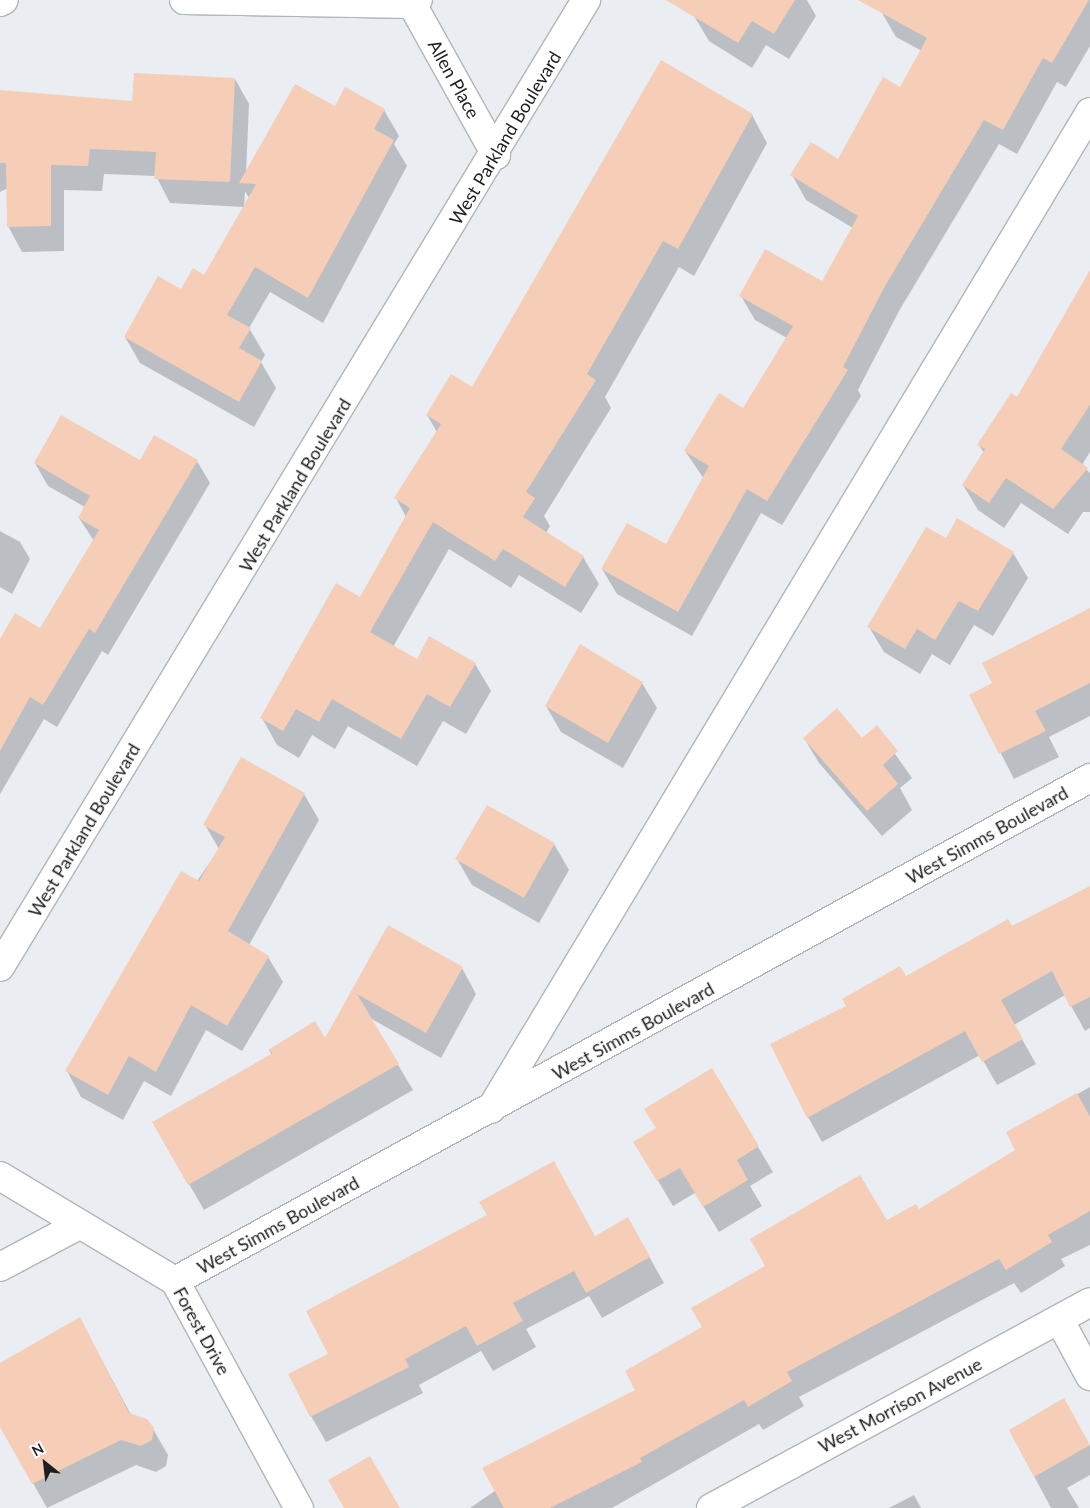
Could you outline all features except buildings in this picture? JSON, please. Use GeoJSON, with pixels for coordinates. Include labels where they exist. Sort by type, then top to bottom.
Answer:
{"type":"FeatureCollection","features":[{"type":"Feature","properties":{"kind":"street"},"geometry":{"type":"LineString","coordinates":[[0,2],[4,0]]}},
{"type":"Feature","properties":{"kind":"street"},"geometry":{"type":"LineString","coordinates":[[184,0],[415,2]]}},
{"type":"Feature","properties":{"kind":"street","name":"West Parkland Boulevard"},"geometry":{"type":"LineString","coordinates":[[0,967],[496,155],[586,0]]}},
{"type":"Feature","properties":{"kind":"street","name":"Allen Place"},"geometry":{"type":"LineString","coordinates":[[415,2],[496,155]]}},
{"type":"Feature","properties":{"kind":"street"},"geometry":{"type":"LineString","coordinates":[[491,1110],[1090,112]]}},
{"type":"Feature","properties":{"kind":"street","name":"West Simms Boulevard"},"geometry":{"type":"LineString","coordinates":[[175,1282],[491,1110],[1090,778]]}},
{"type":"Feature","properties":{"kind":"street","name":"Forest Drive"},"geometry":{"type":"LineString","coordinates":[[0,1176],[77,1226],[175,1282],[299,1508]]}},
{"type":"Feature","properties":{"kind":"street"},"geometry":{"type":"LineString","coordinates":[[0,1267],[77,1226]]}},
{"type":"Feature","properties":{"kind":"street","name":"West Morrison Avenue"},"geometry":{"type":"LineString","coordinates":[[711,1508],[1090,1302]]}},
{"type":"Feature","properties":{"kind":"street"},"geometry":{"type":"LineString","coordinates":[[1059,1320],[1090,1376]]}}]}
